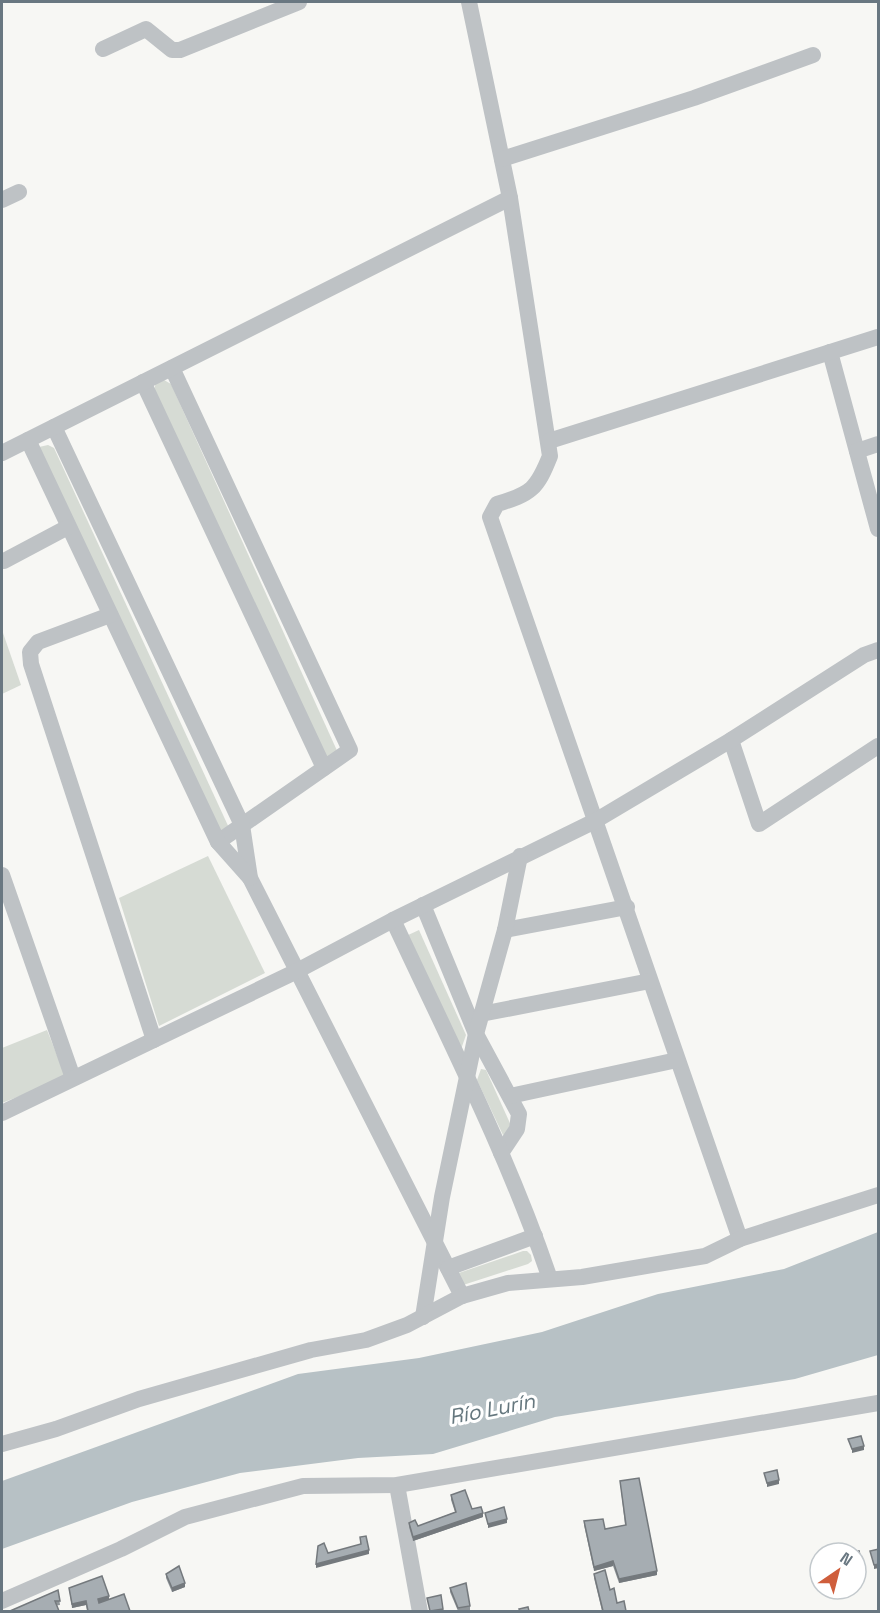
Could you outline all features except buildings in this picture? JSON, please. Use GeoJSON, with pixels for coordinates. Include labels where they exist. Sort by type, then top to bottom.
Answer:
{"type":"FeatureCollection","features":[{"type":"Feature","properties":{"kind":"street"},"geometry":{"type":"LineString","coordinates":[[103,48],[146,29],[172,50],[180,50],[299,2]]}},
{"type":"Feature","properties":{"kind":"street"},"geometry":{"type":"LineString","coordinates":[[469,2],[510,198],[550,456],[539,482],[531,492],[497,504],[490,517],[595,821],[627,906],[676,1060],[740,1239]]}},
{"type":"Feature","properties":{"kind":"street"},"geometry":{"type":"LineString","coordinates":[[502,159],[694,98],[813,55]]}},
{"type":"Feature","properties":{"kind":"street"},"geometry":{"type":"LineString","coordinates":[[2,200],[19,192]]}},
{"type":"Feature","properties":{"kind":"street"},"geometry":{"type":"LineString","coordinates":[[2,453],[510,198]]}},
{"type":"Feature","properties":{"kind":"street"},"geometry":{"type":"LineString","coordinates":[[549,441],[879,337]]}},
{"type":"Feature","properties":{"kind":"street"},"geometry":{"type":"LineString","coordinates":[[830,352],[879,529]]}},
{"type":"Feature","properties":{"kind":"street"},"geometry":{"type":"LineString","coordinates":[[172,368],[350,750],[218,842]]}},
{"type":"Feature","properties":{"kind":"street"},"geometry":{"type":"LineString","coordinates":[[143,382],[324,768]]}},
{"type":"Feature","properties":{"kind":"street"},"geometry":{"type":"LineString","coordinates":[[54,427],[242,825],[250,878]]}},
{"type":"Feature","properties":{"kind":"street"},"geometry":{"type":"LineString","coordinates":[[28,440],[218,842],[250,878],[295,972],[462,1296]]}},
{"type":"Feature","properties":{"kind":"street"},"geometry":{"type":"LineString","coordinates":[[857,451],[879,444]]}},
{"type":"Feature","properties":{"kind":"street"},"geometry":{"type":"LineString","coordinates":[[4,561],[68,527]]}},
{"type":"Feature","properties":{"kind":"street"},"geometry":{"type":"LineString","coordinates":[[110,615],[38,642],[30,652],[31,664],[154,1040]]}},
{"type":"Feature","properties":{"kind":"street"},"geometry":{"type":"LineString","coordinates":[[2,1113],[295,972],[520,856],[595,821],[731,740],[864,655],[879,650]]}},
{"type":"Feature","properties":{"kind":"street"},"geometry":{"type":"LineString","coordinates":[[731,740],[759,825],[879,746]]}},
{"type":"Feature","properties":{"kind":"street"},"geometry":{"type":"LineString","coordinates":[[423,1317],[435,1241],[476,1034],[505,930],[520,856]]}},
{"type":"Feature","properties":{"kind":"street"},"geometry":{"type":"LineString","coordinates":[[2,875],[74,1078]]}},
{"type":"Feature","properties":{"kind":"street"},"geometry":{"type":"LineString","coordinates":[[423,905],[476,1034],[510,1096],[520,1123],[501,1153]]}},
{"type":"Feature","properties":{"kind":"street"},"geometry":{"type":"LineString","coordinates":[[505,930],[627,906]]}},
{"type":"Feature","properties":{"kind":"street"},"geometry":{"type":"LineString","coordinates":[[393,920],[501,1153],[536,1236],[550,1279]]}},
{"type":"Feature","properties":{"kind":"street"},"geometry":{"type":"LineString","coordinates":[[481,1014],[650,981]]}},
{"type":"Feature","properties":{"kind":"street"},"geometry":{"type":"LineString","coordinates":[[510,1096],[676,1060]]}},
{"type":"Feature","properties":{"kind":"street"},"geometry":{"type":"LineString","coordinates":[[2,1444],[162,1392],[311,1350],[366,1340],[407,1325],[462,1296],[508,1283],[582,1277],[705,1256],[740,1239],[879,1195]]}},
{"type":"Feature","properties":{"kind":"street"},"geometry":{"type":"LineString","coordinates":[[448,1268],[536,1236]]}},
{"type":"Feature","properties":{"kind":"street"},"geometry":{"type":"LineString","coordinates":[[2,1600],[121,1550],[185,1517],[303,1486],[397,1485],[879,1403]]}},
{"type":"Feature","properties":{"kind":"street"},"geometry":{"type":"LineString","coordinates":[[397,1485],[420,1611]]}},
{"type":"Feature","properties":{"kind":"shaded area"},"geometry":{"type":"Polygon","coordinates":[[[164,380],[171,384],[339,755],[328,763],[154,390],[156,382],[164,380]]]}},
{"type":"Feature","properties":{"kind":"shaded area"},"geometry":{"type":"Polygon","coordinates":[[[48,445],[54,448],[230,830],[219,839],[39,447],[48,445]]]}},
{"type":"Feature","properties":{"kind":"shaded area"},"geometry":{"type":"Polygon","coordinates":[[[2,630],[21,685],[2,694],[2,630]]]}},
{"type":"Feature","properties":{"kind":"shaded area"},"geometry":{"type":"Polygon","coordinates":[[[208,856],[265,973],[159,1026],[119,898],[208,856]]]}},
{"type":"Feature","properties":{"kind":"shaded area"},"geometry":{"type":"Polygon","coordinates":[[[419,930],[466,1035],[459,1055],[406,936],[419,930]]]}},
{"type":"Feature","properties":{"kind":"shaded area"},"geometry":{"type":"Polygon","coordinates":[[[47,1030],[66,1078],[2,1103],[2,1048],[47,1030]]]}},
{"type":"Feature","properties":{"kind":"shaded area"},"geometry":{"type":"Polygon","coordinates":[[[481,1069],[486,1070],[513,1130],[503,1135],[477,1080],[481,1069]]]}},
{"type":"Feature","properties":{"kind":"shaded area"},"geometry":{"type":"Polygon","coordinates":[[[523,1251],[531,1255],[532,1261],[528,1264],[460,1286],[456,1274],[523,1251]]]}},
{"type":"Feature","properties":{"kind":"water","name":"Río Lurín"},"geometry":{"type":"Polygon","coordinates":[[[878,1232],[878,1355],[795,1379],[555,1417],[433,1454],[358,1458],[240,1473],[132,1502],[2,1549],[2,1481],[298,1374],[419,1358],[542,1332],[658,1294],[784,1269],[878,1232]]]}}]}
